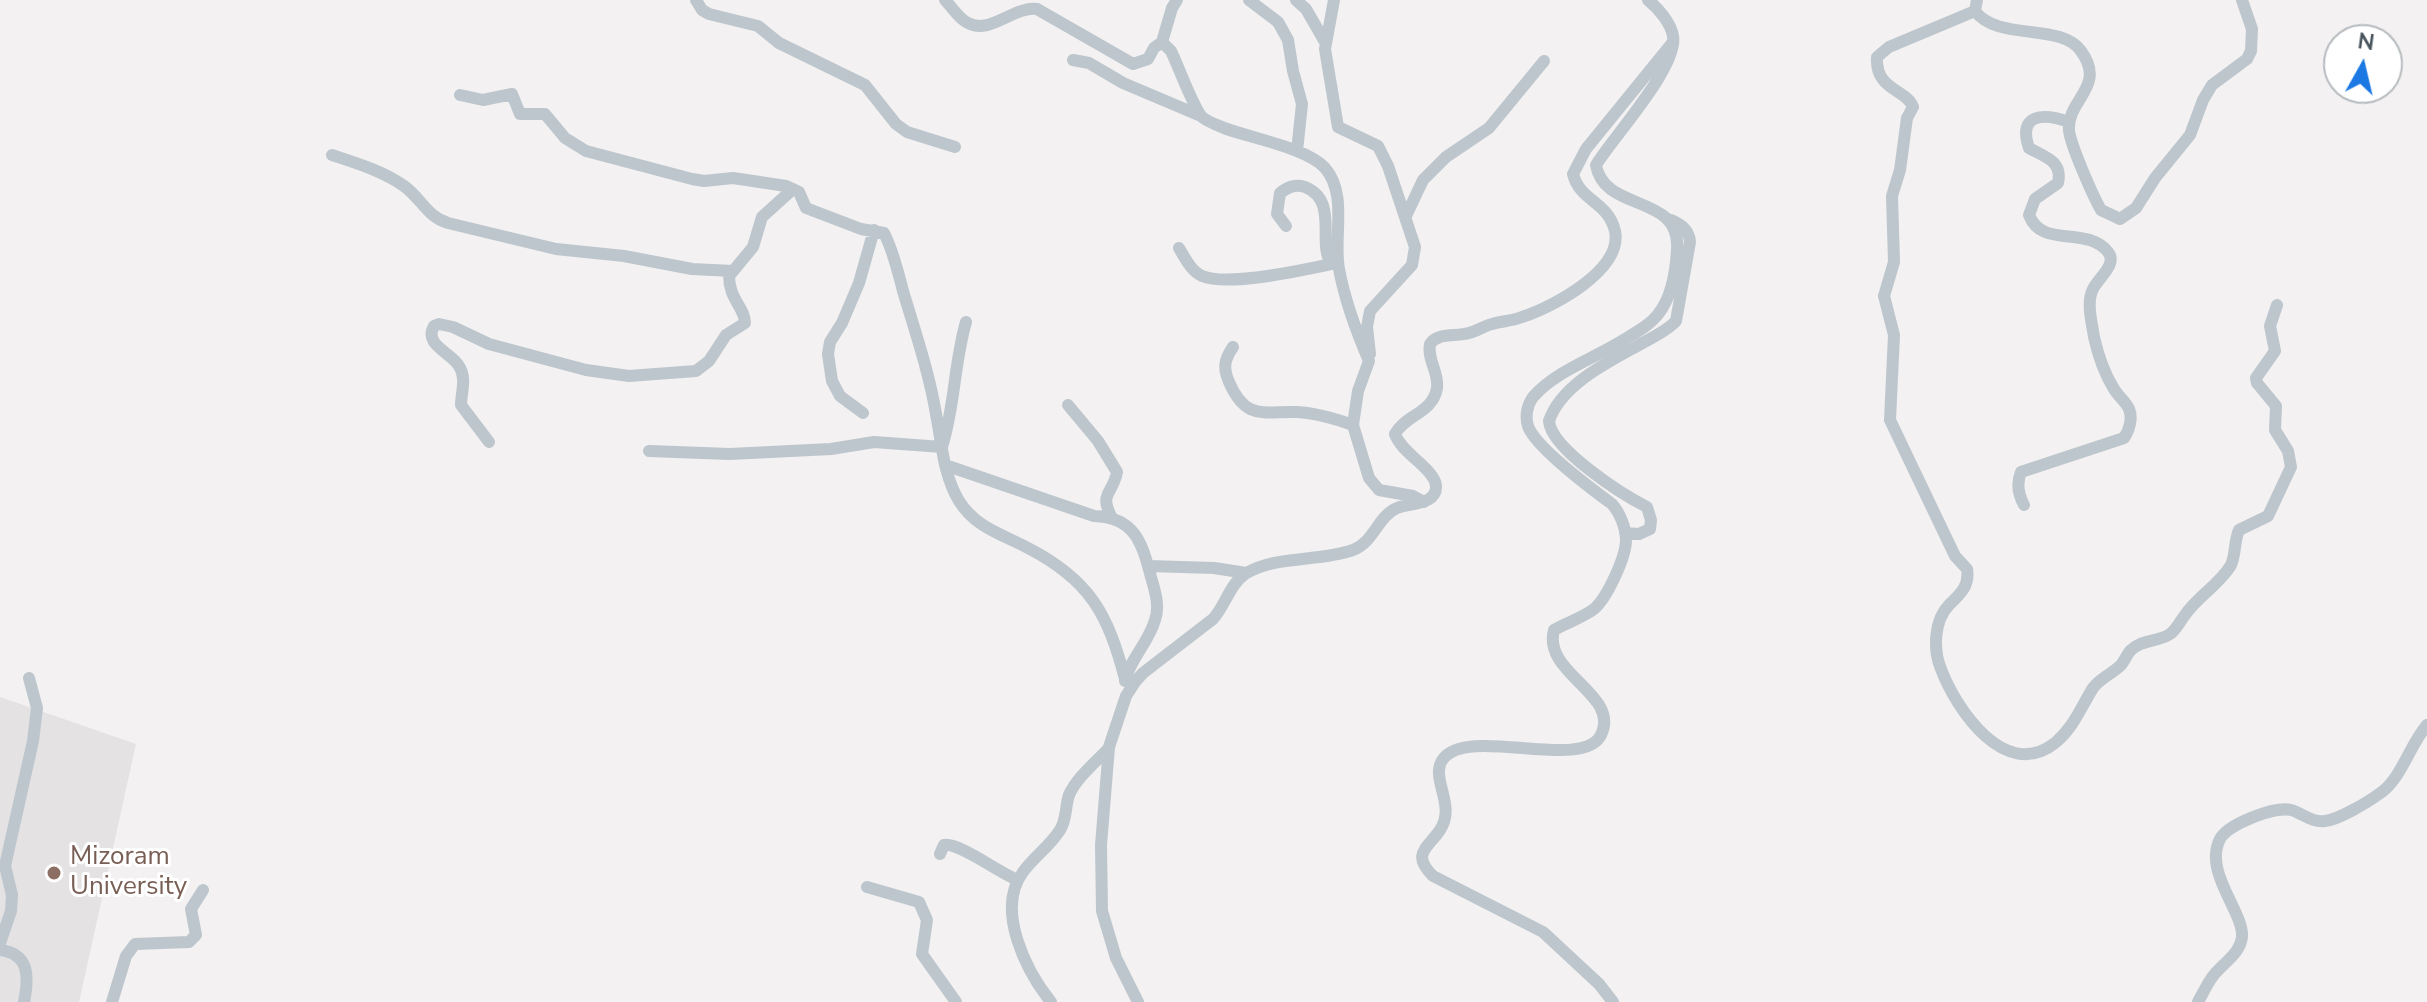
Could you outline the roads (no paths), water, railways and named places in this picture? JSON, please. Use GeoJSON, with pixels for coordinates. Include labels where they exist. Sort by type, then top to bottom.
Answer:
{"type":"FeatureCollection","features":[{"type":"Feature","properties":{"kind":"street"},"geometry":{"type":"LineString","coordinates":[[696,0],[702,10],[709,14],[758,26],[779,43],[865,85],[896,124],[907,132],[955,147]]}},
{"type":"Feature","properties":{"kind":"street"},"geometry":{"type":"LineString","coordinates":[[945,0],[965,21],[979,26],[1021,9],[1037,9],[1133,64],[1148,59],[1162,42],[1177,0]]}},
{"type":"Feature","properties":{"kind":"street"},"geometry":{"type":"LineString","coordinates":[[1249,0],[1278,22],[1288,40],[1302,104],[1297,151]]}},
{"type":"Feature","properties":{"kind":"street"},"geometry":{"type":"LineString","coordinates":[[1296,0],[1306,9],[1325,42]]}},
{"type":"Feature","properties":{"kind":"street"},"geometry":{"type":"LineString","coordinates":[[1334,0],[1325,42],[1338,127],[1378,146],[1388,166],[1415,247],[1414,260],[1398,283],[1370,311],[1367,319],[1369,361],[1358,391],[1353,425],[1373,485],[1386,492],[1413,496],[1424,502]]}},
{"type":"Feature","properties":{"kind":"street"},"geometry":{"type":"LineString","coordinates":[[1625,533],[1639,534],[1650,529],[1647,507],[1580,462],[1553,434],[1549,421],[1567,394],[1596,368],[1676,321],[1689,235],[1684,227],[1607,189],[1596,165],[1656,83],[1670,55],[1673,41],[1671,28],[1648,0]]}},
{"type":"Feature","properties":{"kind":"street"},"geometry":{"type":"LineString","coordinates":[[2242,0],[2252,29],[2251,51],[2247,59],[2212,85],[2190,135],[2155,178],[2141,202],[2126,217],[2114,218],[2101,210],[2071,143],[2069,122],[2086,92],[2091,74],[2077,46],[2057,36],[2025,32],[1986,21],[1976,6],[1889,47],[1877,57],[1876,62],[1887,87],[1909,99],[1913,107],[1907,118],[1900,170],[1892,196],[1894,262],[1884,296],[1894,335],[1890,420],[1955,556],[1967,569],[1967,583],[1962,593],[1948,606],[1938,629],[1937,657],[1941,671],[1967,716],[1990,741],[2017,754],[2031,754],[2055,742],[2074,723],[2100,680],[2122,663],[2135,646],[2174,631],[2230,565],[2239,530],[2261,521],[2272,510],[2289,474],[2290,459],[2276,435],[2276,406],[2256,378],[2275,351],[2270,326],[2277,305]]}},
{"type":"Feature","properties":{"kind":"street"},"geometry":{"type":"LineString","coordinates":[[1138,1002],[1116,958],[1102,911],[1101,845],[1109,747],[1126,696],[1143,673],[1213,619],[1246,573],[1280,563],[1353,550],[1366,542],[1395,509],[1424,502],[1434,496],[1434,478],[1400,445],[1395,434],[1400,426],[1434,399],[1437,374],[1429,351],[1430,344],[1438,337],[1466,334],[1530,314],[1579,287],[1605,264],[1615,244],[1613,226],[1601,205],[1581,193],[1573,174],[1586,149],[1673,41]]}},
{"type":"Feature","properties":{"kind":"street"},"geometry":{"type":"LineString","coordinates":[[1162,42],[1171,51],[1201,116]]}},
{"type":"Feature","properties":{"kind":"street"},"geometry":{"type":"LineString","coordinates":[[1073,60],[1089,63],[1123,83],[1213,123],[1314,158],[1332,179],[1336,202],[1335,264],[1369,361]]}},
{"type":"Feature","properties":{"kind":"street"},"geometry":{"type":"LineString","coordinates":[[1406,216],[1423,180],[1446,157],[1489,128],[1544,61]]}},
{"type":"Feature","properties":{"kind":"street"},"geometry":{"type":"LineString","coordinates":[[460,95],[483,100],[512,94],[520,114],[545,114],[565,138],[598,155],[704,181],[733,178],[793,189],[799,192],[806,208],[861,229],[884,233],[924,360],[948,481],[968,514],[982,526],[1057,566],[1089,594],[1104,614],[1114,639],[1125,679],[1126,696]]}},
{"type":"Feature","properties":{"kind":"street"},"geometry":{"type":"LineString","coordinates":[[2024,505],[2019,496],[2021,472],[2124,438],[2130,424],[2129,409],[2101,362],[2091,311],[2091,292],[2107,269],[2111,257],[2087,239],[2037,230],[2029,215],[2035,199],[2058,183],[2059,175],[2054,161],[2029,148],[2026,126],[2043,116],[2069,122]]}},
{"type":"Feature","properties":{"kind":"street"},"geometry":{"type":"LineString","coordinates":[[332,155],[401,183],[435,219],[448,223],[556,249],[624,256],[692,269],[733,271]]}},
{"type":"Feature","properties":{"kind":"street"},"geometry":{"type":"LineString","coordinates":[[1286,226],[1277,214],[1278,197],[1289,187],[1307,188],[1325,208],[1326,255],[1335,264]]}},
{"type":"Feature","properties":{"kind":"street"},"geometry":{"type":"LineString","coordinates":[[489,442],[461,405],[463,376],[460,367],[431,339],[430,332],[434,326],[453,327],[489,344],[586,370],[629,376],[687,373],[703,366],[726,335],[745,323],[745,315],[729,288],[729,276],[753,247],[762,217],[793,189]]}},
{"type":"Feature","properties":{"kind":"street"},"geometry":{"type":"LineString","coordinates":[[1613,1002],[1599,984],[1543,932],[1433,876],[1426,869],[1422,857],[1423,850],[1446,819],[1447,806],[1440,764],[1450,753],[1468,747],[1577,750],[1592,744],[1601,734],[1604,721],[1599,704],[1558,659],[1552,639],[1554,630],[1591,611],[1603,598],[1617,570],[1626,541],[1625,533],[1619,512],[1612,504],[1532,435],[1527,412],[1534,397],[1551,383],[1658,315],[1668,297],[1676,257],[1677,239],[1671,220]]}},
{"type":"Feature","properties":{"kind":"street"},"geometry":{"type":"LineString","coordinates":[[863,413],[840,396],[832,381],[828,354],[830,342],[859,283],[874,230]]}},
{"type":"Feature","properties":{"kind":"street"},"geometry":{"type":"LineString","coordinates":[[1179,248],[1189,265],[1206,278],[1273,275],[1335,264]]}},
{"type":"Feature","properties":{"kind":"street"},"geometry":{"type":"LineString","coordinates":[[942,447],[951,416],[956,362],[966,322]]}},
{"type":"Feature","properties":{"kind":"street"},"geometry":{"type":"LineString","coordinates":[[1233,347],[1224,366],[1231,386],[1245,407],[1268,414],[1312,414],[1353,425]]}},
{"type":"Feature","properties":{"kind":"street"},"geometry":{"type":"LineString","coordinates":[[1068,405],[1098,441],[1117,472],[1105,504],[1111,516],[1138,537],[1145,550],[1157,600],[1155,623],[1125,679]]}},
{"type":"Feature","properties":{"kind":"street"},"geometry":{"type":"LineString","coordinates":[[649,451],[730,454],[831,449],[874,442],[942,447]]}},
{"type":"Feature","properties":{"kind":"street"},"geometry":{"type":"LineString","coordinates":[[945,465],[1094,516],[1111,516]]}},
{"type":"Feature","properties":{"kind":"street"},"geometry":{"type":"LineString","coordinates":[[1148,566],[1214,568],[1246,573]]}},
{"type":"Feature","properties":{"kind":"street"},"geometry":{"type":"LineString","coordinates":[[0,943],[11,911],[12,895],[5,866],[35,730],[37,708],[29,678]]}},
{"type":"Feature","properties":{"kind":"street"},"geometry":{"type":"LineString","coordinates":[[2198,1002],[2212,977],[2239,948],[2241,940],[2240,928],[2218,868],[2216,855],[2220,839],[2239,825],[2271,810],[2290,809],[2313,820],[2327,821],[2378,796],[2394,781],[2411,746],[2427,725]]}},
{"type":"Feature","properties":{"kind":"street"},"geometry":{"type":"LineString","coordinates":[[1051,1002],[1036,979],[1012,920],[1012,901],[1018,880],[1061,829],[1071,791],[1109,747]]}},
{"type":"Feature","properties":{"kind":"street"},"geometry":{"type":"LineString","coordinates":[[940,854],[944,845],[954,845],[1018,880]]}},
{"type":"Feature","properties":{"kind":"street"},"geometry":{"type":"LineString","coordinates":[[867,887],[919,902],[927,920],[922,954],[956,1002]]}},
{"type":"Feature","properties":{"kind":"street"},"geometry":{"type":"LineString","coordinates":[[112,1002],[126,956],[135,944],[189,942],[193,939],[196,935],[191,909],[203,890]]}},
{"type":"Feature","properties":{"kind":"street"},"geometry":{"type":"LineString","coordinates":[[0,950],[13,953],[24,961],[28,972],[24,1002]]}},
{"type":"Feature","properties":{"kind":"place","name":"Mizoram University"},"geometry":{"type":"Point","coordinates":[54,873]}}]}
